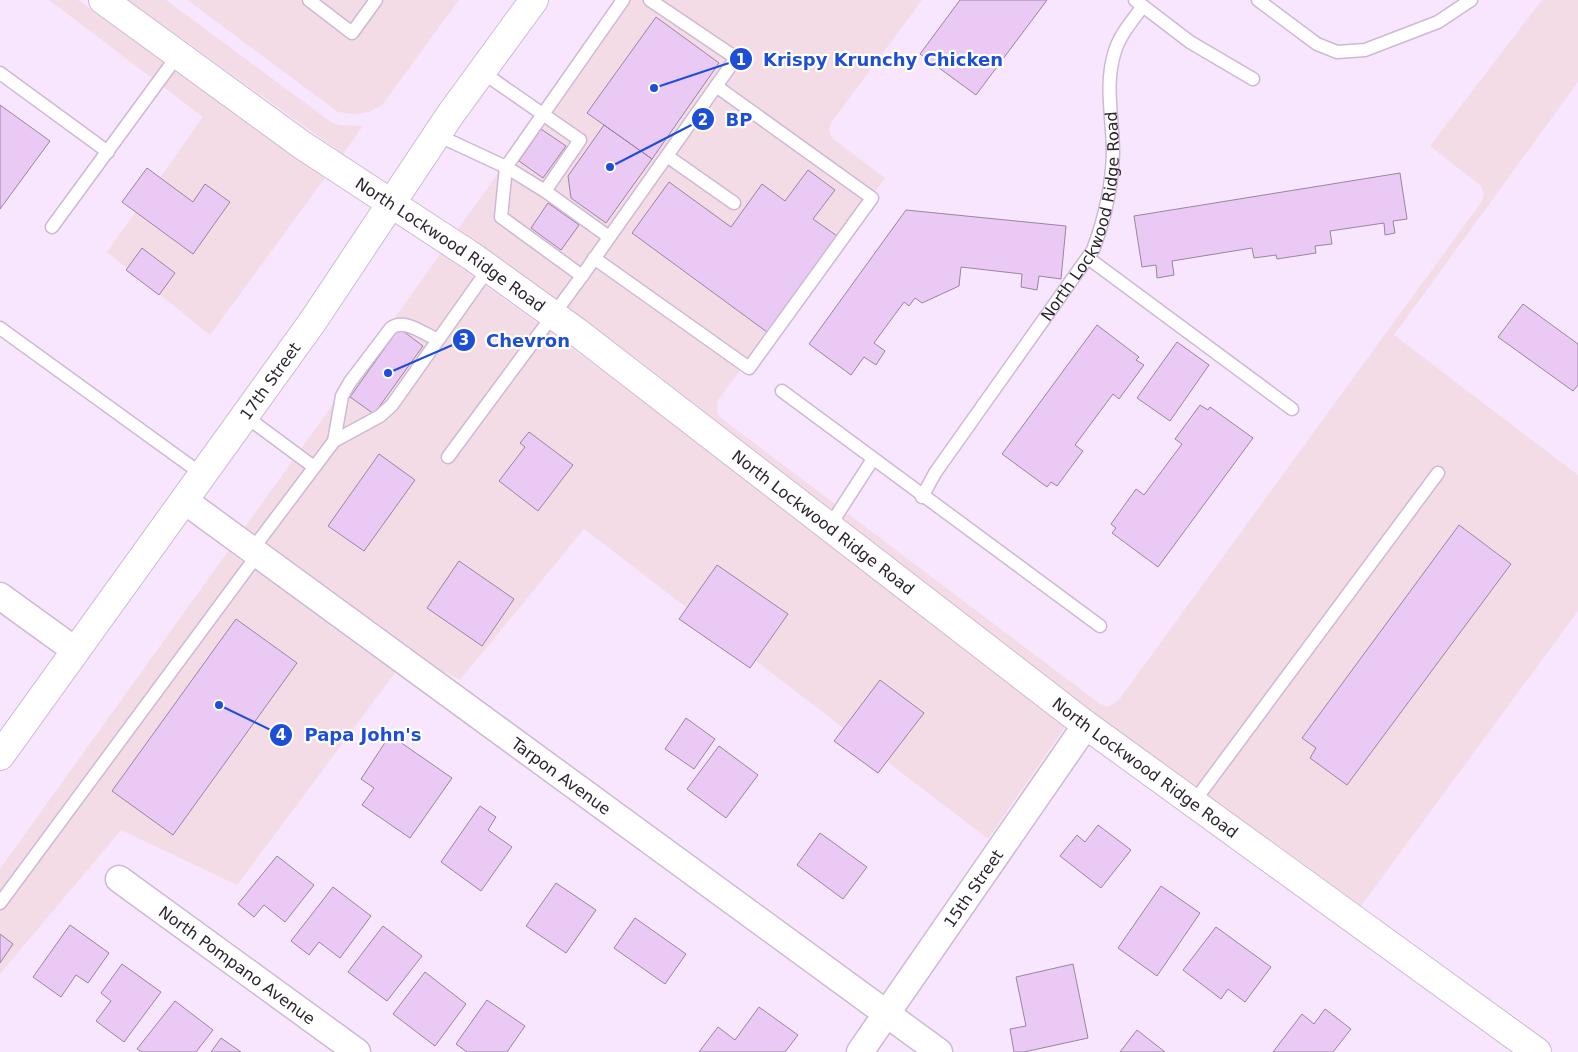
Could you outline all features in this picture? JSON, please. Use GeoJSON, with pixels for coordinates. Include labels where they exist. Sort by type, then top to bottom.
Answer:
{"type":"FeatureCollection","features":[{"type":"Feature","properties":{"kind":"street","name":"North Lockwood Ridge Road"},"geometry":{"type":"LineString","coordinates":[[103,0],[302,145],[489,268],[554,315],[637,377],[1086,725],[1537,1052]]}},
{"type":"Feature","properties":{"kind":"street","name":"17th Street"},"geometry":{"type":"LineString","coordinates":[[0,756],[313,321],[437,135],[534,0]]}},
{"type":"Feature","properties":{"kind":"street","name":"Tarpon Avenue"},"geometry":{"type":"LineString","coordinates":[[185,501],[939,1052]]}},
{"type":"Feature","properties":{"kind":"street"},"geometry":{"type":"LineString","coordinates":[[0,596],[76,651]]}},
{"type":"Feature","properties":{"kind":"street","name":"15th Street"},"geometry":{"type":"LineString","coordinates":[[860,1052],[1086,725]]}},
{"type":"Feature","properties":{"kind":"street","name":"North Pompano Avenue"},"geometry":{"type":"LineString","coordinates":[[119,879],[357,1052]]}},
{"type":"Feature","properties":{"kind":"lane"},"geometry":{"type":"LineString","coordinates":[[312,1],[352,33],[376,0]]}},
{"type":"Feature","properties":{"kind":"lane"},"geometry":{"type":"LineString","coordinates":[[448,457],[554,315],[736,58],[650,0]]}},
{"type":"Feature","properties":{"kind":"lane"},"geometry":{"type":"LineString","coordinates":[[1258,0],[1317,44],[1337,52],[1365,50],[1438,22],[1471,0]]}},
{"type":"Feature","properties":{"kind":"lane"},"geometry":{"type":"LineString","coordinates":[[582,276],[501,217],[506,168],[617,2]]}},
{"type":"Feature","properties":{"kind":"lane"},"geometry":{"type":"LineString","coordinates":[[1139,3],[1190,42],[1253,79]]}},
{"type":"Feature","properties":{"kind":"lane","name":"North Lockwood Ridge Road"},"geometry":{"type":"LineString","coordinates":[[922,497],[935,473],[1088,258],[1102,226],[1111,182],[1113,152],[1109,85],[1115,50],[1139,3]]}},
{"type":"Feature","properties":{"kind":"lane"},"geometry":{"type":"LineString","coordinates":[[52,227],[178,55]]}},
{"type":"Feature","properties":{"kind":"lane"},"geometry":{"type":"LineString","coordinates":[[482,72],[580,140],[545,191]]}},
{"type":"Feature","properties":{"kind":"lane"},"geometry":{"type":"LineString","coordinates":[[0,73],[108,152]]}},
{"type":"Feature","properties":{"kind":"lane"},"geometry":{"type":"LineString","coordinates":[[594,258],[749,368],[872,198],[716,86]]}},
{"type":"Feature","properties":{"kind":"lane"},"geometry":{"type":"LineString","coordinates":[[437,135],[506,168],[545,191],[609,237]]}},
{"type":"Feature","properties":{"kind":"lane"},"geometry":{"type":"LineString","coordinates":[[667,156],[734,203]]}},
{"type":"Feature","properties":{"kind":"lane"},"geometry":{"type":"LineString","coordinates":[[1088,258],[1292,409]]}},
{"type":"Feature","properties":{"kind":"lane"},"geometry":{"type":"LineString","coordinates":[[0,903],[334,441],[380,416],[392,405],[489,268]]}},
{"type":"Feature","properties":{"kind":"lane"},"geometry":{"type":"LineString","coordinates":[[334,441],[342,396],[350,382],[391,328],[396,324],[403,324],[438,340]]}},
{"type":"Feature","properties":{"kind":"lane"},"geometry":{"type":"LineString","coordinates":[[0,328],[203,475]]}},
{"type":"Feature","properties":{"kind":"lane"},"geometry":{"type":"LineString","coordinates":[[782,392],[922,497],[1100,626]]}},
{"type":"Feature","properties":{"kind":"lane"},"geometry":{"type":"LineString","coordinates":[[245,416],[314,467]]}},
{"type":"Feature","properties":{"kind":"lane"},"geometry":{"type":"LineString","coordinates":[[829,527],[873,459]]}},
{"type":"Feature","properties":{"kind":"lane"},"geometry":{"type":"LineString","coordinates":[[1193,803],[1438,473]]}},
{"type":"Feature","properties":{"kind":"shaded area"},"geometry":{"type":"Polygon","coordinates":[[[49,0],[78,0],[325,178],[210,335],[107,252],[203,117],[49,0]]]}},
{"type":"Feature","properties":{"kind":"shaded area"},"geometry":{"type":"Polygon","coordinates":[[[128,0],[166,0],[331,122],[339,125],[363,126],[343,154],[128,0]]]}},
{"type":"Feature","properties":{"kind":"shaded area"},"geometry":{"type":"Polygon","coordinates":[[[187,0],[459,0],[382,105],[369,112],[354,114],[338,112],[187,0]]]}},
{"type":"Feature","properties":{"kind":"shaded area"},"geometry":{"type":"Polygon","coordinates":[[[622,0],[922,0],[831,123],[829,130],[832,138],[885,178],[718,400],[717,411],[721,418],[1099,703],[1107,707],[1118,701],[1482,201],[1484,194],[1481,186],[1430,146],[1542,0],[1578,0],[1578,82],[1394,335],[1578,475],[1578,611],[1361,906],[1094,713],[633,356],[458,229],[622,0]]]}},
{"type":"Feature","properties":{"kind":"shaded area"},"geometry":{"type":"Polygon","coordinates":[[[441,253],[628,389],[1065,727],[988,839],[584,529],[460,680],[440,669],[245,527],[441,253]]]}},
{"type":"Feature","properties":{"kind":"shaded area"},"geometry":{"type":"Polygon","coordinates":[[[228,551],[395,673],[237,885],[121,830],[0,974],[0,869],[228,551]]]}},
{"type":"Feature","properties":{"kind":"building"},"geometry":{"type":"Polygon","coordinates":[[[960,0],[1047,0],[976,95],[920,54],[960,0]]]}},
{"type":"Feature","properties":{"kind":"building"},"geometry":{"type":"Polygon","coordinates":[[[656,17],[719,63],[652,159],[587,113],[656,17]]]}},
{"type":"Feature","properties":{"kind":"building"},"geometry":{"type":"Polygon","coordinates":[[[0,105],[50,141],[0,209],[0,105]]]}},
{"type":"Feature","properties":{"kind":"building"},"geometry":{"type":"Polygon","coordinates":[[[604,125],[652,159],[606,223],[571,198],[568,176],[604,125]]]}},
{"type":"Feature","properties":{"kind":"building"},"geometry":{"type":"Polygon","coordinates":[[[541,129],[566,146],[543,178],[519,161],[541,129]]]}},
{"type":"Feature","properties":{"kind":"building"},"geometry":{"type":"Polygon","coordinates":[[[147,168],[193,202],[205,184],[230,202],[193,254],[122,202],[147,168]]]}},
{"type":"Feature","properties":{"kind":"building"},"geometry":{"type":"Polygon","coordinates":[[[808,170],[835,190],[813,219],[837,236],[767,332],[632,233],[669,182],[731,227],[762,184],[785,201],[808,170]]]}},
{"type":"Feature","properties":{"kind":"building"},"geometry":{"type":"Polygon","coordinates":[[[1400,173],[1407,219],[1393,221],[1395,233],[1385,235],[1384,223],[1330,231],[1332,244],[1315,246],[1316,253],[1277,259],[1276,255],[1254,258],[1252,248],[1172,261],[1174,275],[1157,278],[1156,265],[1142,267],[1134,216],[1400,173]]]}},
{"type":"Feature","properties":{"kind":"building"},"geometry":{"type":"Polygon","coordinates":[[[548,203],[579,225],[561,250],[531,228],[548,203]]]}},
{"type":"Feature","properties":{"kind":"building"},"geometry":{"type":"Polygon","coordinates":[[[906,210],[1066,226],[1061,279],[1039,276],[1037,290],[1021,287],[1022,274],[961,267],[959,286],[922,303],[915,298],[909,306],[904,302],[874,343],[885,351],[876,365],[864,357],[851,375],[809,344],[906,210]]]}},
{"type":"Feature","properties":{"kind":"building"},"geometry":{"type":"Polygon","coordinates":[[[142,248],[175,273],[159,295],[126,270],[142,248]]]}},
{"type":"Feature","properties":{"kind":"building"},"geometry":{"type":"Polygon","coordinates":[[[1523,304],[1578,344],[1578,385],[1573,391],[1498,337],[1523,304]]]}},
{"type":"Feature","properties":{"kind":"building"},"geometry":{"type":"Polygon","coordinates":[[[1097,325],[1139,357],[1136,360],[1144,365],[1119,399],[1113,394],[1075,445],[1083,451],[1057,486],[1051,482],[1047,487],[1002,454],[1097,325]]]}},
{"type":"Feature","properties":{"kind":"building"},"geometry":{"type":"Polygon","coordinates":[[[399,328],[423,346],[374,414],[350,397],[399,328]]]}},
{"type":"Feature","properties":{"kind":"building"},"geometry":{"type":"Polygon","coordinates":[[[1177,342],[1209,365],[1170,421],[1137,398],[1177,342]]]}},
{"type":"Feature","properties":{"kind":"building"},"geometry":{"type":"Polygon","coordinates":[[[1200,405],[1208,410],[1210,407],[1253,438],[1158,567],[1112,533],[1116,528],[1111,524],[1136,489],[1144,495],[1182,444],[1175,439],[1200,405]]]}},
{"type":"Feature","properties":{"kind":"building"},"geometry":{"type":"Polygon","coordinates":[[[529,432],[573,465],[538,511],[499,481],[525,447],[520,443],[529,432]]]}},
{"type":"Feature","properties":{"kind":"building"},"geometry":{"type":"Polygon","coordinates":[[[379,454],[415,480],[364,551],[328,526],[379,454]]]}},
{"type":"Feature","properties":{"kind":"building"},"geometry":{"type":"Polygon","coordinates":[[[1459,525],[1511,564],[1347,785],[1310,758],[1316,748],[1302,738],[1459,525]]]}},
{"type":"Feature","properties":{"kind":"building"},"geometry":{"type":"Polygon","coordinates":[[[459,561],[514,599],[482,646],[427,608],[459,561]]]}},
{"type":"Feature","properties":{"kind":"building"},"geometry":{"type":"Polygon","coordinates":[[[717,565],[788,614],[750,668],[679,619],[717,565]]]}},
{"type":"Feature","properties":{"kind":"building"},"geometry":{"type":"Polygon","coordinates":[[[236,619],[297,663],[173,835],[112,791],[236,619]]]}},
{"type":"Feature","properties":{"kind":"building"},"geometry":{"type":"Polygon","coordinates":[[[880,680],[924,713],[878,773],[834,741],[880,680]]]}},
{"type":"Feature","properties":{"kind":"building"},"geometry":{"type":"Polygon","coordinates":[[[686,718],[715,739],[694,769],[665,749],[686,718]]]}},
{"type":"Feature","properties":{"kind":"building"},"geometry":{"type":"Polygon","coordinates":[[[390,735],[452,778],[410,838],[362,805],[374,788],[361,779],[390,735]]]}},
{"type":"Feature","properties":{"kind":"building"},"geometry":{"type":"Polygon","coordinates":[[[719,746],[758,775],[726,818],[687,789],[719,746]]]}},
{"type":"Feature","properties":{"kind":"building"},"geometry":{"type":"Polygon","coordinates":[[[480,806],[496,817],[488,830],[512,847],[481,891],[441,862],[480,806]]]}},
{"type":"Feature","properties":{"kind":"building"},"geometry":{"type":"Polygon","coordinates":[[[1098,825],[1131,850],[1101,888],[1060,856],[1077,835],[1085,842],[1098,825]]]}},
{"type":"Feature","properties":{"kind":"building"},"geometry":{"type":"Polygon","coordinates":[[[820,833],[867,867],[843,899],[797,865],[820,833]]]}},
{"type":"Feature","properties":{"kind":"building"},"geometry":{"type":"Polygon","coordinates":[[[277,856],[314,885],[285,922],[264,905],[254,917],[238,904],[277,856]]]}},
{"type":"Feature","properties":{"kind":"building"},"geometry":{"type":"Polygon","coordinates":[[[556,883],[596,910],[566,953],[526,926],[556,883]]]}},
{"type":"Feature","properties":{"kind":"building"},"geometry":{"type":"Polygon","coordinates":[[[1161,886],[1200,913],[1157,976],[1118,948],[1161,886]]]}},
{"type":"Feature","properties":{"kind":"building"},"geometry":{"type":"Polygon","coordinates":[[[333,887],[371,916],[340,958],[319,942],[309,955],[291,941],[333,887]]]}},
{"type":"Feature","properties":{"kind":"building"},"geometry":{"type":"Polygon","coordinates":[[[635,918],[686,954],[665,984],[614,948],[635,918]]]}},
{"type":"Feature","properties":{"kind":"building"},"geometry":{"type":"Polygon","coordinates":[[[70,925],[109,953],[88,983],[76,975],[61,997],[33,977],[70,925]]]}},
{"type":"Feature","properties":{"kind":"building"},"geometry":{"type":"Polygon","coordinates":[[[383,926],[422,956],[387,1001],[348,972],[383,926]]]}},
{"type":"Feature","properties":{"kind":"building"},"geometry":{"type":"Polygon","coordinates":[[[1216,927],[1271,967],[1245,1002],[1228,989],[1221,999],[1183,970],[1216,927]]]}},
{"type":"Feature","properties":{"kind":"building"},"geometry":{"type":"Polygon","coordinates":[[[0,934],[13,944],[0,963],[0,934]]]}},
{"type":"Feature","properties":{"kind":"building"},"geometry":{"type":"Polygon","coordinates":[[[122,964],[161,992],[124,1042],[96,1021],[111,1001],[101,993],[122,964]]]}},
{"type":"Feature","properties":{"kind":"building"},"geometry":{"type":"Polygon","coordinates":[[[1073,964],[1088,1038],[1024,1052],[1014,1052],[1010,1029],[1026,1026],[1016,977],[1073,964]]]}},
{"type":"Feature","properties":{"kind":"building"},"geometry":{"type":"Polygon","coordinates":[[[425,972],[466,1004],[435,1046],[393,1014],[425,972]]]}},
{"type":"Feature","properties":{"kind":"building"},"geometry":{"type":"Polygon","coordinates":[[[487,1000],[525,1026],[507,1052],[467,1052],[456,1044],[487,1000]]]}},
{"type":"Feature","properties":{"kind":"building"},"geometry":{"type":"Polygon","coordinates":[[[175,1001],[213,1030],[196,1052],[142,1052],[137,1049],[175,1001]]]}},
{"type":"Feature","properties":{"kind":"building"},"geometry":{"type":"Polygon","coordinates":[[[759,1007],[798,1035],[785,1052],[699,1052],[718,1027],[735,1040],[759,1007]]]}},
{"type":"Feature","properties":{"kind":"building"},"geometry":{"type":"Polygon","coordinates":[[[1325,1009],[1351,1029],[1333,1052],[1273,1052],[1302,1014],[1314,1024],[1325,1009]]]}},
{"type":"Feature","properties":{"kind":"building"},"geometry":{"type":"Polygon","coordinates":[[[1137,1030],[1165,1052],[1120,1052],[1137,1030]]]}},
{"type":"Feature","properties":{"kind":"building"},"geometry":{"type":"Polygon","coordinates":[[[221,1038],[241,1052],[211,1052],[221,1038]]]}},
{"type":"Feature","properties":{"kind":"place","name":"Krispy Krunchy Chicken"},"geometry":{"type":"Point","coordinates":[654,88]}},
{"type":"Feature","properties":{"kind":"place","name":"BP"},"geometry":{"type":"Point","coordinates":[610,167]}},
{"type":"Feature","properties":{"kind":"place","name":"Chevron"},"geometry":{"type":"Point","coordinates":[388,373]}},
{"type":"Feature","properties":{"kind":"place","name":"Papa John's"},"geometry":{"type":"Point","coordinates":[219,705]}}]}
